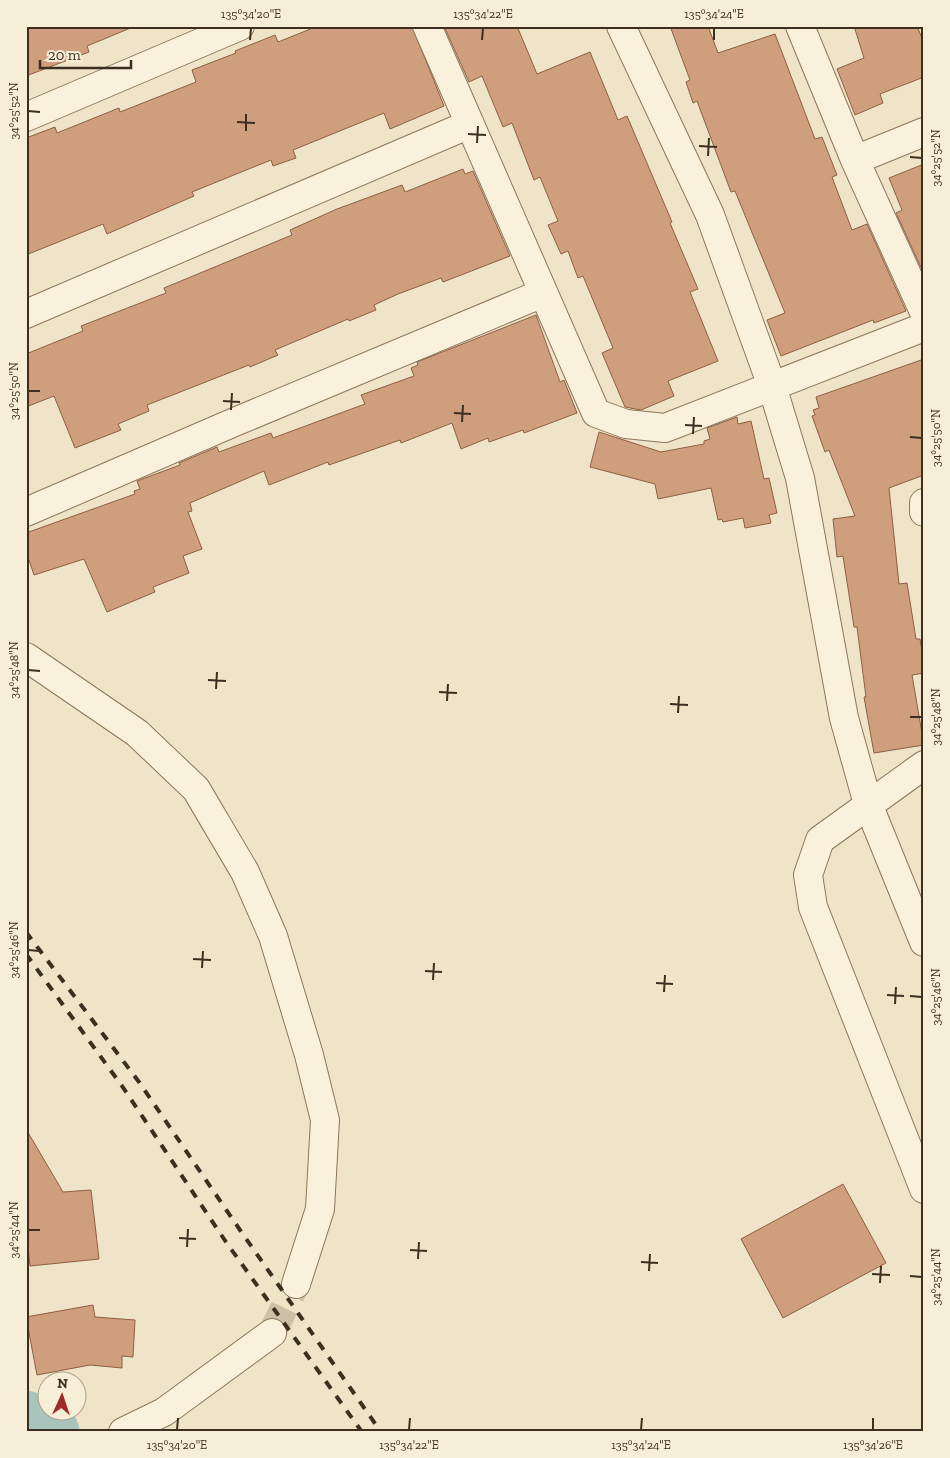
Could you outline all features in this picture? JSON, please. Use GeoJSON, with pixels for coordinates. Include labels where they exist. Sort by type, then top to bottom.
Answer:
{"type":"FeatureCollection","features":[{"type":"Feature","properties":{"kind":"street"},"geometry":{"type":"LineString","coordinates":[[26,118],[240,26]]}},
{"type":"Feature","properties":{"kind":"street"},"geometry":{"type":"LineString","coordinates":[[427,26],[596,413],[626,424],[665,428],[924,327]]}},
{"type":"Feature","properties":{"kind":"street"},"geometry":{"type":"LineString","coordinates":[[621,26],[710,216],[772,386],[800,478],[844,718],[868,804],[924,942]]}},
{"type":"Feature","properties":{"kind":"street"},"geometry":{"type":"LineString","coordinates":[[800,26],[855,160],[924,312]]}},
{"type":"Feature","properties":{"kind":"street"},"geometry":{"type":"LineString","coordinates":[[26,314],[470,124]]}},
{"type":"Feature","properties":{"kind":"street"},"geometry":{"type":"LineString","coordinates":[[855,160],[924,132]]}},
{"type":"Feature","properties":{"kind":"street"},"geometry":{"type":"LineString","coordinates":[[26,512],[543,293]]}},
{"type":"Feature","properties":{"kind":"street"},"geometry":{"type":"LineString","coordinates":[[924,503],[924,512]]}},
{"type":"Feature","properties":{"kind":"street"},"geometry":{"type":"LineString","coordinates":[[26,657],[137,733],[196,789],[245,872],[273,936],[309,1055],[325,1120],[320,1209],[296,1284]]}},
{"type":"Feature","properties":{"kind":"street"},"geometry":{"type":"LineString","coordinates":[[924,765],[820,840],[808,876],[813,908],[924,1189]]}},
{"type":"Feature","properties":{"kind":"street"},"geometry":{"type":"LineString","coordinates":[[123,1432],[164,1412],[272,1333]]}},
{"type":"Feature","properties":{"kind":"building"},"geometry":{"type":"Polygon","coordinates":[[[26,26],[133,27],[87,46],[89,52],[26,76],[26,26]]]}},
{"type":"Feature","properties":{"kind":"building"},"geometry":{"type":"Polygon","coordinates":[[[318,26],[412,26],[444,106],[390,129],[384,113],[293,150],[296,158],[273,166],[271,160],[192,192],[194,196],[107,234],[103,224],[26,255],[26,138],[55,127],[57,133],[119,108],[120,112],[196,82],[192,70],[236,53],[235,51],[275,35],[278,42],[318,26]]]}},
{"type":"Feature","properties":{"kind":"building"},"geometry":{"type":"Polygon","coordinates":[[[444,26],[517,26],[537,74],[590,52],[618,120],[627,116],[672,222],[670,223],[698,289],[690,292],[718,361],[668,381],[674,396],[641,410],[625,407],[602,353],[613,348],[583,276],[578,278],[568,251],[561,254],[548,225],[558,221],[540,177],[534,180],[512,123],[503,127],[482,76],[469,82],[444,26]]]}},
{"type":"Feature","properties":{"kind":"building"},"geometry":{"type":"Polygon","coordinates":[[[670,26],[708,26],[718,53],[775,34],[815,139],[822,137],[837,175],[832,177],[852,230],[867,224],[906,311],[874,323],[873,320],[781,356],[767,320],[785,313],[735,191],[731,192],[697,101],[693,103],[686,82],[690,80],[670,26]]]}},
{"type":"Feature","properties":{"kind":"building"},"geometry":{"type":"Polygon","coordinates":[[[854,26],[917,26],[924,43],[924,77],[880,94],[883,103],[855,115],[837,69],[864,58],[854,26]]]}},
{"type":"Feature","properties":{"kind":"building"},"geometry":{"type":"Polygon","coordinates":[[[924,164],[924,274],[896,213],[902,210],[889,178],[924,164]]]}},
{"type":"Feature","properties":{"kind":"building"},"geometry":{"type":"Polygon","coordinates":[[[463,169],[465,174],[473,171],[510,256],[443,282],[441,278],[398,294],[374,305],[376,310],[349,321],[348,319],[275,350],[278,355],[147,405],[149,411],[118,424],[121,430],[75,448],[54,396],[26,407],[26,354],[83,331],[81,326],[166,293],[164,288],[292,235],[290,230],[337,209],[402,185],[405,192],[463,169]]]}},
{"type":"Feature","properties":{"kind":"building"},"geometry":{"type":"Polygon","coordinates":[[[536,315],[560,382],[564,380],[577,413],[524,433],[523,430],[489,442],[488,438],[461,449],[452,423],[401,443],[400,440],[329,465],[328,462],[269,485],[264,471],[190,503],[192,511],[188,512],[202,549],[183,556],[189,573],[153,587],[155,592],[107,612],[84,559],[34,575],[26,551],[26,533],[135,494],[134,491],[140,489],[137,481],[180,465],[179,463],[217,447],[219,452],[271,433],[273,438],[365,404],[361,395],[414,376],[411,368],[418,365],[417,362],[536,315]]]}},
{"type":"Feature","properties":{"kind":"building"},"geometry":{"type":"Polygon","coordinates":[[[924,359],[924,475],[889,488],[899,584],[907,583],[916,639],[920,639],[924,663],[924,673],[912,675],[924,745],[874,753],[864,697],[866,697],[857,627],[854,627],[843,556],[837,557],[833,519],[855,516],[829,450],[825,452],[812,416],[815,415],[813,410],[819,408],[816,397],[924,359]]]}},
{"type":"Feature","properties":{"kind":"building"},"geometry":{"type":"Polygon","coordinates":[[[737,417],[738,424],[751,421],[764,479],[769,478],[777,513],[769,515],[771,523],[745,528],[743,518],[723,522],[722,519],[718,520],[711,488],[658,499],[655,484],[590,467],[599,432],[661,452],[704,444],[704,441],[710,439],[707,428],[737,417]]]}},
{"type":"Feature","properties":{"kind":"building"},"geometry":{"type":"Polygon","coordinates":[[[26,1129],[63,1192],[91,1190],[99,1259],[30,1266],[26,1227],[26,1129]]]}},
{"type":"Feature","properties":{"kind":"building"},"geometry":{"type":"Polygon","coordinates":[[[843,1184],[886,1263],[783,1318],[741,1239],[843,1184]]]}},
{"type":"Feature","properties":{"kind":"building"},"geometry":{"type":"Polygon","coordinates":[[[93,1305],[95,1317],[135,1320],[133,1357],[122,1356],[122,1368],[90,1365],[64,1370],[38,1370],[37,1375],[26,1317],[93,1305]]]}},
{"type":"Feature","properties":{"kind":"waterway"},"geometry":{"type":"LineString","coordinates":[[26,1418],[52,1432]]}},
{"type":"Feature","properties":{"kind":"tunnel"},"geometry":{"type":"LineString","coordinates":[[272,1333],[296,1284]]}},
{"type":"Feature","properties":{"kind":"railway"},"geometry":{"type":"LineString","coordinates":[[26,932],[139,1082],[381,1432]]}},
{"type":"Feature","properties":{"kind":"railway"},"geometry":{"type":"LineString","coordinates":[[26,954],[122,1086],[226,1242],[362,1432]]}}]}
